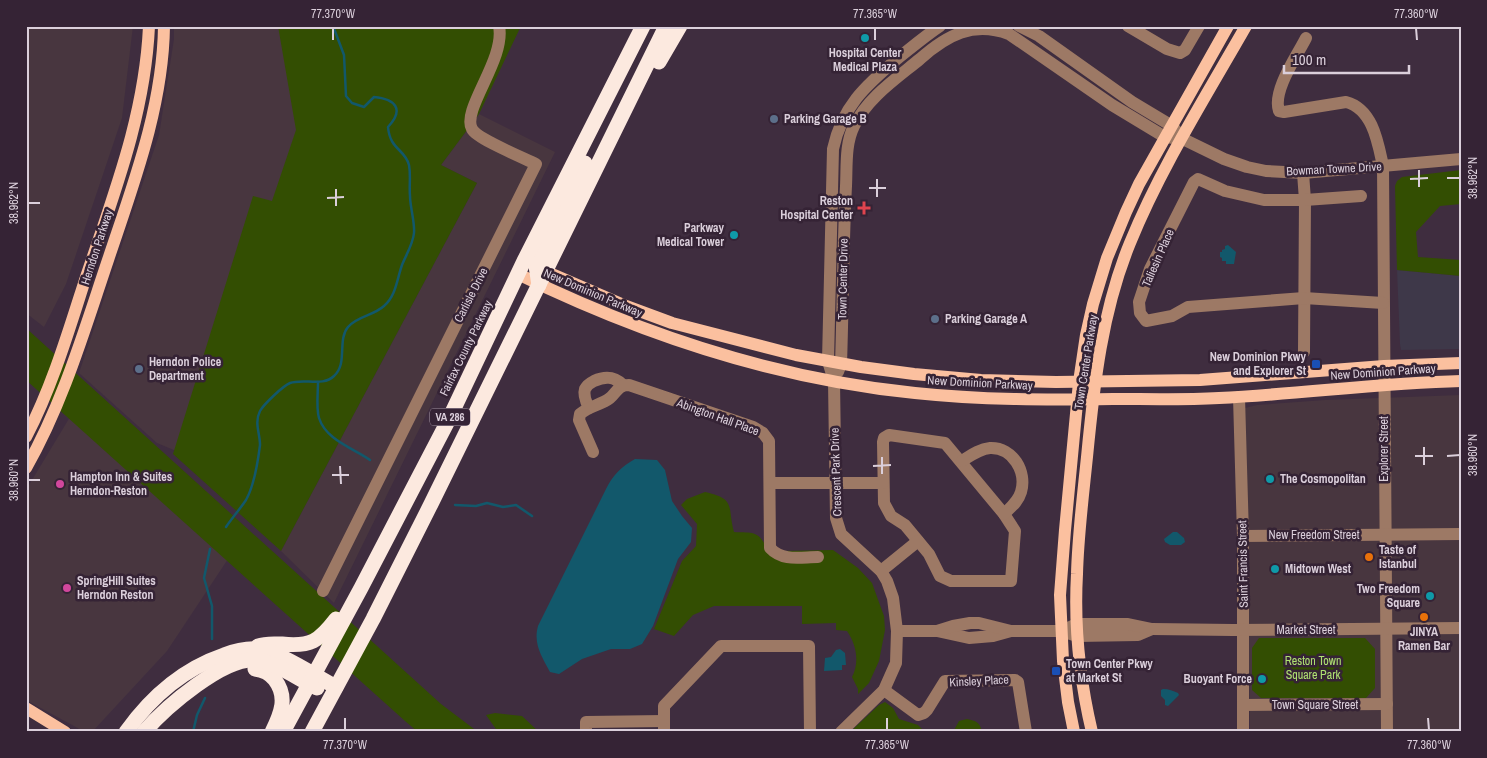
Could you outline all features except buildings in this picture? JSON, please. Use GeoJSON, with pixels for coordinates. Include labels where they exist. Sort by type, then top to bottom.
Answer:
{"type":"FeatureCollection","features":[{"type":"Feature","properties":{"kind":"highway"},"geometry":{"type":"LineString","coordinates":[[582,146],[632,26]]}},
{"type":"Feature","properties":{"kind":"highway","name":"Fairfax County Parkway"},"geometry":{"type":"LineString","coordinates":[[312,732],[373,619],[431,504],[532,272],[582,146],[643,26]]}},
{"type":"Feature","properties":{"kind":"highway","name":"Fairfax County Parkway"},"geometry":{"type":"LineString","coordinates":[[283,732],[449,419],[532,272],[601,157],[666,26]]}},
{"type":"Feature","properties":{"kind":"highway"},"geometry":{"type":"LineString","coordinates":[[601,157],[680,26]]}},
{"type":"Feature","properties":{"kind":"highway"},"geometry":{"type":"LineString","coordinates":[[532,272],[615,101],[618,93],[618,77]]}},
{"type":"Feature","properties":{"kind":"highway"},"geometry":{"type":"LineString","coordinates":[[126,732],[154,698],[179,677],[216,658],[235,651],[265,644],[299,646],[312,642],[322,636],[361,588]]}},
{"type":"Feature","properties":{"kind":"highway"},"geometry":{"type":"LineString","coordinates":[[250,649],[267,651],[333,692]]}},
{"type":"Feature","properties":{"kind":"highway"},"geometry":{"type":"LineString","coordinates":[[144,732],[184,694],[211,676],[240,662],[257,660],[311,679]]}},
{"type":"Feature","properties":{"kind":"highway"},"geometry":{"type":"LineString","coordinates":[[211,676],[251,669],[263,671],[273,677],[281,689],[283,700],[281,711],[272,732]]}},
{"type":"Feature","properties":{"kind":"main road","name":"Herndon Parkway"},"geometry":{"type":"LineString","coordinates":[[26,436],[62,350],[126,158],[140,108],[149,26]]}},
{"type":"Feature","properties":{"kind":"main road","name":"Herndon Parkway"},"geometry":{"type":"LineString","coordinates":[[26,468],[44,434],[68,375],[140,163],[155,103],[162,60],[164,26]]}},
{"type":"Feature","properties":{"kind":"main road","name":"Town Center Parkway"},"geometry":{"type":"LineString","coordinates":[[1074,732],[1065,680],[1061,630],[1061,572],[1079,382],[1093,304],[1107,258],[1139,184],[1228,26]]}},
{"type":"Feature","properties":{"kind":"main road","name":"Town Center Parkway"},"geometry":{"type":"LineString","coordinates":[[1092,732],[1082,678],[1077,630],[1076,576],[1095,381],[1106,320],[1121,265],[1153,192],[1246,26]]}},
{"type":"Feature","properties":{"kind":"main road","name":"New Dominion Parkway"},"geometry":{"type":"LineString","coordinates":[[532,272],[672,322],[768,348],[842,364],[914,374],[981,380],[1079,382],[1200,380],[1384,366],[1461,363]]}},
{"type":"Feature","properties":{"kind":"main road","name":"New Dominion Parkway"},"geometry":{"type":"LineString","coordinates":[[532,272],[600,313],[659,335],[764,366],[834,381],[896,391],[1008,400],[1239,397],[1461,381]]}},
{"type":"Feature","properties":{"kind":"main road"},"geometry":{"type":"LineString","coordinates":[[26,708],[66,732]]}},
{"type":"Feature","properties":{"kind":"main road"},"geometry":{"type":"LineString","coordinates":[[26,713],[46,720]]}},
{"type":"Feature","properties":{"kind":"street","name":"Carlisle Drive"},"geometry":{"type":"LineString","coordinates":[[323,590],[536,164],[481,137],[472,130],[469,120],[472,109],[496,59],[500,32],[499,26]]}},
{"type":"Feature","properties":{"kind":"street","name":"Town Center Drive"},"geometry":{"type":"LineString","coordinates":[[834,381],[828,361],[832,251],[832,159],[836,138],[850,105],[864,88],[940,26]]}},
{"type":"Feature","properties":{"kind":"street"},"geometry":{"type":"LineString","coordinates":[[1019,26],[1040,36],[1132,102],[1168,131]]}},
{"type":"Feature","properties":{"kind":"street"},"geometry":{"type":"LineString","coordinates":[[1128,26],[1167,49],[1180,53],[1185,50],[1199,26]]}},
{"type":"Feature","properties":{"kind":"street","name":"Town Center Drive"},"geometry":{"type":"LineString","coordinates":[[834,381],[842,364],[845,204],[850,136],[860,115],[871,101],[930,49],[944,40],[970,30],[990,29],[1009,34],[1112,105],[1168,131]]}},
{"type":"Feature","properties":{"kind":"street","name":"Explorer Street"},"geometry":{"type":"LineString","coordinates":[[1306,38],[1278,92],[1279,111],[1284,112],[1346,102],[1355,104],[1360,107],[1375,132],[1383,166],[1384,535],[1387,732]]}},
{"type":"Feature","properties":{"kind":"street","name":"Bowman Towne Drive"},"geometry":{"type":"LineString","coordinates":[[1168,131],[1216,156],[1247,167],[1272,172],[1303,173],[1461,159]]}},
{"type":"Feature","properties":{"kind":"street"},"geometry":{"type":"LineString","coordinates":[[1303,173],[1305,200],[1304,352]]}},
{"type":"Feature","properties":{"kind":"street","name":"Taliesin Place"},"geometry":{"type":"LineString","coordinates":[[1361,196],[1305,200],[1264,200],[1225,191],[1204,180],[1198,179],[1194,182],[1150,268],[1139,302],[1140,313],[1146,321],[1172,316],[1188,307],[1304,298],[1383,303]]}},
{"type":"Feature","properties":{"kind":"street","name":"Abington Hall Place"},"geometry":{"type":"LineString","coordinates":[[593,452],[579,420],[580,414],[589,408],[585,389],[589,383],[604,376],[618,380],[623,385],[629,385],[753,427],[763,432],[769,441],[771,484],[770,548],[783,558],[818,557]]}},
{"type":"Feature","properties":{"kind":"street","name":"Crescent Park Drive"},"geometry":{"type":"LineString","coordinates":[[834,381],[836,518],[841,534],[881,571],[887,581],[893,598],[897,632],[896,663],[884,690],[841,732]]}},
{"type":"Feature","properties":{"kind":"street"},"geometry":{"type":"LineString","coordinates":[[589,408],[608,399],[623,385]]}},
{"type":"Feature","properties":{"kind":"street","name":"Saint Francis Street"},"geometry":{"type":"LineString","coordinates":[[1239,397],[1243,536],[1243,732]]}},
{"type":"Feature","properties":{"kind":"street"},"geometry":{"type":"LineString","coordinates":[[889,435],[945,443],[962,461],[1015,531],[1011,581],[951,581],[940,576],[929,554],[905,525],[891,516],[884,504],[883,483],[882,442],[884,438],[889,435]]}},
{"type":"Feature","properties":{"kind":"street"},"geometry":{"type":"LineString","coordinates":[[962,461],[976,452],[989,448],[1004,451],[1014,459],[1020,470],[1022,488],[1015,504],[1004,514]]}},
{"type":"Feature","properties":{"kind":"street"},"geometry":{"type":"LineString","coordinates":[[771,484],[883,483]]}},
{"type":"Feature","properties":{"kind":"street","name":"New Freedom Street"},"geometry":{"type":"LineString","coordinates":[[1243,536],[1461,534]]}},
{"type":"Feature","properties":{"kind":"street"},"geometry":{"type":"LineString","coordinates":[[881,571],[918,541]]}},
{"type":"Feature","properties":{"kind":"street","name":"Market Street"},"geometry":{"type":"LineString","coordinates":[[897,632],[937,631],[970,623],[985,624],[1011,631],[1077,630],[1138,636],[1152,629],[1461,628]]}},
{"type":"Feature","properties":{"kind":"street"},"geometry":{"type":"LineString","coordinates":[[586,732],[586,722],[664,726],[664,706],[721,646],[809,646],[810,732]]}},
{"type":"Feature","properties":{"kind":"street","name":"Kinsley Place"},"geometry":{"type":"LineString","coordinates":[[884,690],[918,715],[927,710],[945,681],[1015,680],[1018,682],[1026,732]]}},
{"type":"Feature","properties":{"kind":"street","name":"Town Square Street"},"geometry":{"type":"LineString","coordinates":[[1243,705],[1386,704]]}},
{"type":"Feature","properties":{"kind":"shaded area"},"geometry":{"type":"Polygon","coordinates":[[[26,26],[133,26],[122,118],[66,284],[44,327],[26,313],[26,26]]]}},
{"type":"Feature","properties":{"kind":"shaded area"},"geometry":{"type":"Polygon","coordinates":[[[174,26],[288,26],[299,137],[193,458],[157,443],[79,373],[159,135],[174,39],[174,26]]]}},
{"type":"Feature","properties":{"kind":"shaded area"},"geometry":{"type":"Polygon","coordinates":[[[479,114],[555,152],[334,603],[281,551],[477,183],[441,165],[479,114]]]}},
{"type":"Feature","properties":{"kind":"shaded area"},"geometry":{"type":"Polygon","coordinates":[[[1397,270],[1461,276],[1461,349],[1401,350],[1397,270]]]}},
{"type":"Feature","properties":{"kind":"shaded area"},"geometry":{"type":"Polygon","coordinates":[[[1461,395],[1461,732],[1250,732],[1245,408],[1257,405],[1325,400],[1461,395]]]}},
{"type":"Feature","properties":{"kind":"shaded area"},"geometry":{"type":"Polygon","coordinates":[[[70,417],[228,559],[167,651],[92,732],[85,732],[26,700],[26,490],[70,417]]]}},
{"type":"Feature","properties":{"kind":"green space"},"geometry":{"type":"Polygon","coordinates":[[[278,26],[521,26],[479,114],[441,165],[477,183],[281,551],[173,454],[253,196],[272,201],[296,130],[278,26]]]}},
{"type":"Feature","properties":{"kind":"green space"},"geometry":{"type":"Polygon","coordinates":[[[1461,170],[1461,204],[1440,206],[1416,232],[1418,257],[1461,260],[1461,276],[1397,270],[1395,186],[1397,181],[1402,177],[1461,170]]]}},
{"type":"Feature","properties":{"kind":"green space"},"geometry":{"type":"Polygon","coordinates":[[[26,328],[441,704],[478,732],[418,732],[405,721],[26,380],[26,328]]]}},
{"type":"Feature","properties":{"kind":"green space"},"geometry":{"type":"Polygon","coordinates":[[[705,492],[722,498],[729,505],[734,532],[756,535],[765,545],[782,551],[833,550],[858,568],[872,583],[884,616],[885,630],[879,661],[869,683],[858,694],[858,689],[852,677],[856,665],[856,653],[847,631],[836,630],[836,623],[802,624],[802,606],[714,606],[693,615],[674,636],[654,629],[682,561],[696,546],[697,524],[681,505],[687,499],[705,492]]]}},
{"type":"Feature","properties":{"kind":"green space","name":"Reston Town Square Park"},"geometry":{"type":"Polygon","coordinates":[[[1259,638],[1365,638],[1375,649],[1375,688],[1366,698],[1261,698],[1252,690],[1252,648],[1259,638]]]}},
{"type":"Feature","properties":{"kind":"green space"},"geometry":{"type":"Polygon","coordinates":[[[885,702],[893,708],[899,719],[918,725],[925,732],[850,732],[879,705],[885,702]]]}},
{"type":"Feature","properties":{"kind":"green space"},"geometry":{"type":"Polygon","coordinates":[[[495,713],[522,716],[539,732],[498,732],[486,715],[495,713]]]}},
{"type":"Feature","properties":{"kind":"green space"},"geometry":{"type":"Polygon","coordinates":[[[967,719],[977,722],[982,732],[953,732],[959,721],[967,719]]]}},
{"type":"Feature","properties":{"kind":"water"},"geometry":{"type":"Polygon","coordinates":[[[1228,245],[1236,252],[1234,264],[1226,264],[1226,261],[1222,261],[1220,257],[1220,252],[1228,245]]]}},
{"type":"Feature","properties":{"kind":"water"},"geometry":{"type":"Polygon","coordinates":[[[635,459],[657,460],[665,470],[672,501],[692,528],[691,542],[678,559],[653,626],[642,644],[630,649],[611,649],[582,659],[559,674],[550,672],[537,645],[538,626],[609,484],[618,472],[635,459]]]}},
{"type":"Feature","properties":{"kind":"water"},"geometry":{"type":"Polygon","coordinates":[[[1173,532],[1177,532],[1184,538],[1185,542],[1181,545],[1170,545],[1165,542],[1164,539],[1173,532]]]}},
{"type":"Feature","properties":{"kind":"water"},"geometry":{"type":"Polygon","coordinates":[[[840,649],[845,653],[846,665],[842,665],[842,670],[824,671],[825,658],[831,657],[836,650],[840,649]]]}},
{"type":"Feature","properties":{"kind":"water"},"geometry":{"type":"Polygon","coordinates":[[[1161,690],[1173,691],[1179,695],[1168,706],[1165,705],[1165,700],[1161,696],[1161,690]]]}},
{"type":"Feature","properties":{"kind":"waterway"},"geometry":{"type":"LineString","coordinates":[[226,527],[246,500],[253,481],[260,445],[257,424],[260,411],[265,404],[290,383],[301,381],[319,382],[334,376],[341,365],[345,332],[352,323],[375,312],[388,302],[394,292],[413,237],[409,165],[389,135],[388,127],[393,121],[397,110],[392,103],[381,98],[374,97],[364,107],[352,103],[346,96],[344,55],[333,26]]}},
{"type":"Feature","properties":{"kind":"waterway"},"geometry":{"type":"LineString","coordinates":[[318,382],[318,410],[323,426],[334,438],[370,460]]}},
{"type":"Feature","properties":{"kind":"waterway"},"geometry":{"type":"LineString","coordinates":[[455,505],[476,506],[487,503],[503,507],[516,505],[532,516]]}},
{"type":"Feature","properties":{"kind":"waterway"},"geometry":{"type":"LineString","coordinates":[[210,549],[204,578],[212,606],[212,639]]}},
{"type":"Feature","properties":{"kind":"waterway"},"geometry":{"type":"LineString","coordinates":[[193,732],[197,715],[205,698]]}},
{"type":"Feature","properties":{"kind":"place","name":"Hospital Center Medical Plaza"},"geometry":{"type":"Point","coordinates":[865,38]}},
{"type":"Feature","properties":{"kind":"place","name":"Parking Garage B"},"geometry":{"type":"Point","coordinates":[774,119]}},
{"type":"Feature","properties":{"kind":"place","name":"Reston Hospital Center"},"geometry":{"type":"Point","coordinates":[864,208]}},
{"type":"Feature","properties":{"kind":"place","name":"Parkway Medical Tower"},"geometry":{"type":"Point","coordinates":[734,235]}},
{"type":"Feature","properties":{"kind":"place","name":"Parking Garage A"},"geometry":{"type":"Point","coordinates":[935,319]}},
{"type":"Feature","properties":{"kind":"place","name":"New Dominion Pkwy and Explorer St"},"geometry":{"type":"Point","coordinates":[1316,364]}},
{"type":"Feature","properties":{"kind":"place","name":"Herndon Police Department"},"geometry":{"type":"Point","coordinates":[139,369]}},
{"type":"Feature","properties":{"kind":"place","name":"The Cosmopolitan"},"geometry":{"type":"Point","coordinates":[1270,479]}},
{"type":"Feature","properties":{"kind":"place","name":"Hampton Inn & Suites Herndon-Reston"},"geometry":{"type":"Point","coordinates":[60,484]}},
{"type":"Feature","properties":{"kind":"place","name":"Taste of Istanbul"},"geometry":{"type":"Point","coordinates":[1369,557]}},
{"type":"Feature","properties":{"kind":"place","name":"Midtown West"},"geometry":{"type":"Point","coordinates":[1275,569]}},
{"type":"Feature","properties":{"kind":"place","name":"SpringHill Suites Herndon Reston"},"geometry":{"type":"Point","coordinates":[67,588]}},
{"type":"Feature","properties":{"kind":"place","name":"Two Freedom Square"},"geometry":{"type":"Point","coordinates":[1430,596]}},
{"type":"Feature","properties":{"kind":"place","name":"JINYA Ramen Bar"},"geometry":{"type":"Point","coordinates":[1424,617]}},
{"type":"Feature","properties":{"kind":"place","name":"Town Center Pkwy at Market St"},"geometry":{"type":"Point","coordinates":[1056,671]}},
{"type":"Feature","properties":{"kind":"place","name":"Buoyant Force"},"geometry":{"type":"Point","coordinates":[1262,679]}}]}
